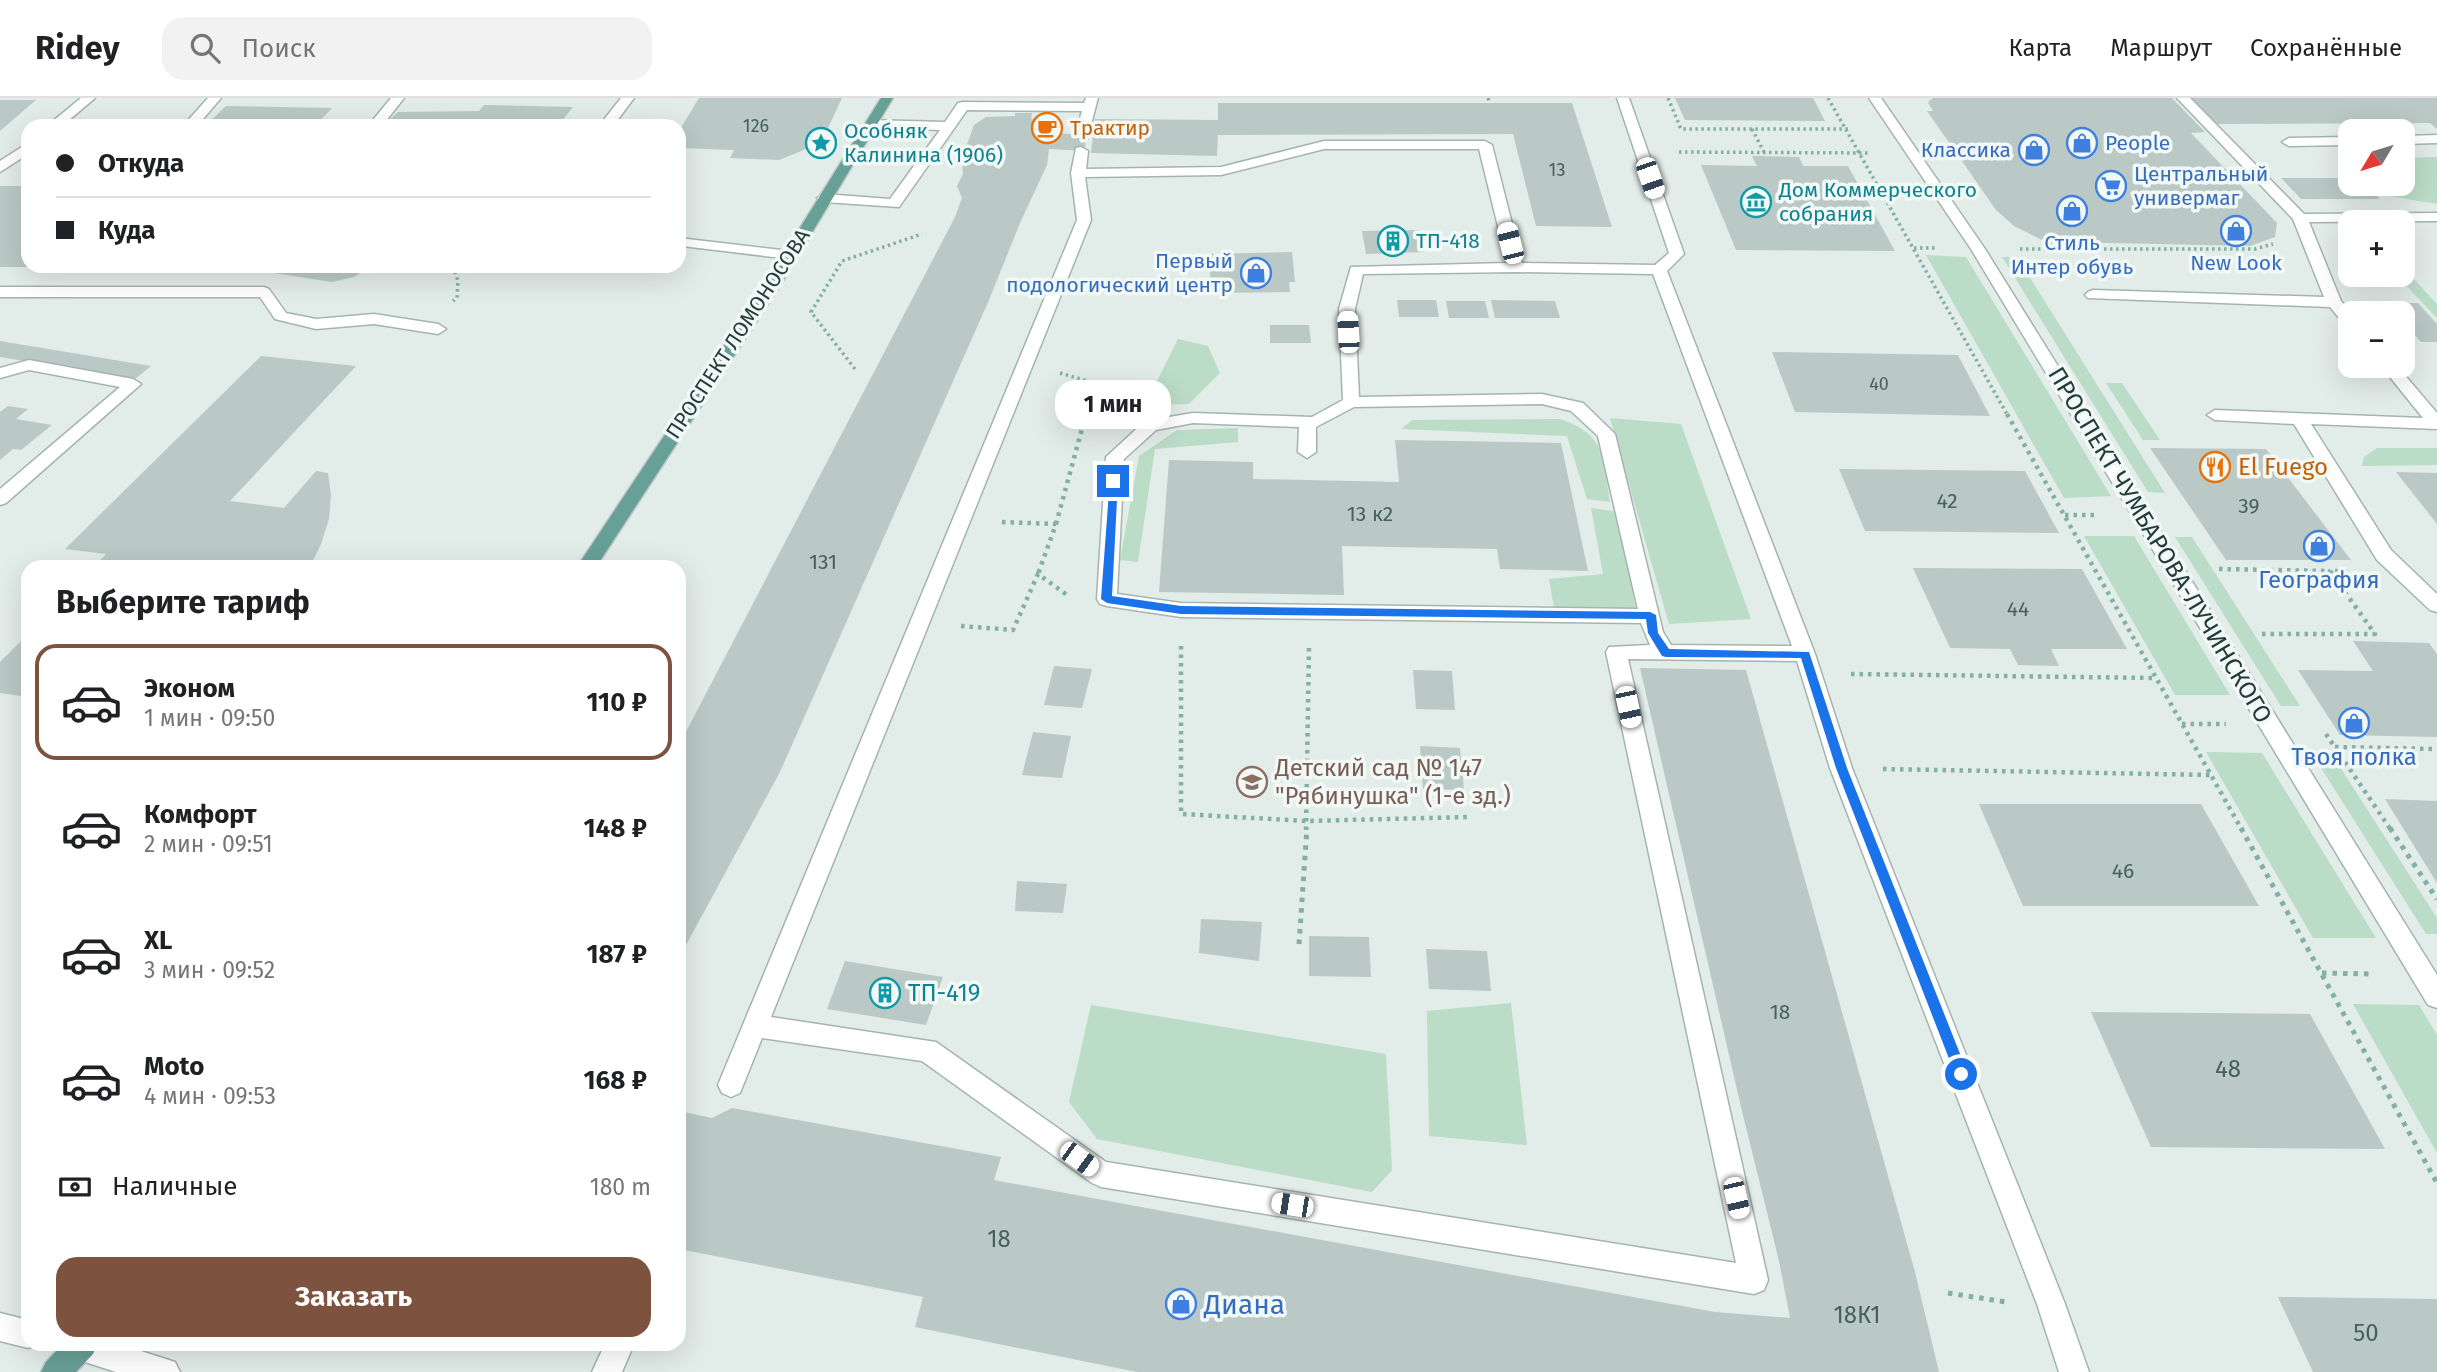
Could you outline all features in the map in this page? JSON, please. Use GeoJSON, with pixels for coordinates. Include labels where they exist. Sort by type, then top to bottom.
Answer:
{"type":"FeatureCollection","features":[{"type":"Feature","properties":{"kind":"main road","name":"ПРОСПЕКТ ЛОМОНОСОВА"},"geometry":{"type":"LineString","coordinates":[[591,560],[790,255],[887,98]]}},
{"type":"Feature","properties":{"kind":"main road"},"geometry":{"type":"LineString","coordinates":[[56,1372],[73,1351]]}},
{"type":"Feature","properties":{"kind":"street"},"geometry":{"type":"LineString","coordinates":[[63,119],[89,98]]}},
{"type":"Feature","properties":{"kind":"street"},"geometry":{"type":"LineString","coordinates":[[196,119],[215,98]]}},
{"type":"Feature","properties":{"kind":"street"},"geometry":{"type":"LineString","coordinates":[[381,119],[398,98]]}},
{"type":"Feature","properties":{"kind":"street"},"geometry":{"type":"LineString","coordinates":[[612,119],[628,98]]}},
{"type":"Feature","properties":{"kind":"street"},"geometry":{"type":"LineString","coordinates":[[1351,402],[1347,309],[1356,270],[1516,267],[1658,270],[1677,254],[1623,98]]}},
{"type":"Feature","properties":{"kind":"street","name":"ПРОСПЕКТ ЧУМБАРОВА-ЛУЧИНСКОГО"},"geometry":{"type":"LineString","coordinates":[[1875,98],[1985,260],[2437,997]]}},
{"type":"Feature","properties":{"kind":"street"},"geometry":{"type":"LineString","coordinates":[[2183,98],[2300,218],[2338,307]]}},
{"type":"Feature","properties":{"kind":"street"},"geometry":{"type":"LineString","coordinates":[[824,198],[894,204],[962,106],[1091,103],[1082,136]]}},
{"type":"Feature","properties":{"kind":"street"},"geometry":{"type":"LineString","coordinates":[[873,123],[946,126]]}},
{"type":"Feature","properties":{"kind":"street"},"geometry":{"type":"LineString","coordinates":[[2415,140],[2437,139]]}},
{"type":"Feature","properties":{"kind":"street"},"geometry":{"type":"LineString","coordinates":[[2289,142],[2338,141]]}},
{"type":"Feature","properties":{"kind":"street"},"geometry":{"type":"LineString","coordinates":[[1078,173],[1221,171],[1324,145],[1485,145],[1516,267]]}},
{"type":"Feature","properties":{"kind":"street"},"geometry":{"type":"LineString","coordinates":[[731,1085],[1084,220],[1078,173],[1081,151]]}},
{"type":"Feature","properties":{"kind":"street"},"geometry":{"type":"LineString","coordinates":[[4,165],[21,152]]}},
{"type":"Feature","properties":{"kind":"street"},"geometry":{"type":"LineString","coordinates":[[2300,218],[2437,216]]}},
{"type":"Feature","properties":{"kind":"street"},"geometry":{"type":"LineString","coordinates":[[686,242],[790,255]]}},
{"type":"Feature","properties":{"kind":"street"},"geometry":{"type":"LineString","coordinates":[[1658,270],[1808,664],[1841,768],[2052,1304],[2074,1372]]}},
{"type":"Feature","properties":{"kind":"street"},"geometry":{"type":"LineString","coordinates":[[0,292],[264,292],[281,316],[316,324],[374,319],[438,329]]}},
{"type":"Feature","properties":{"kind":"street"},"geometry":{"type":"LineString","coordinates":[[2093,295],[2334,302]]}},
{"type":"Feature","properties":{"kind":"street"},"geometry":{"type":"LineString","coordinates":[[0,373],[29,365],[133,384],[0,499]]}},
{"type":"Feature","properties":{"kind":"street"},"geometry":{"type":"LineString","coordinates":[[2399,378],[2437,424]]}},
{"type":"Feature","properties":{"kind":"street"},"geometry":{"type":"LineString","coordinates":[[1650,615],[1181,610],[1107,599],[1115,457],[1151,425],[1193,418],[1315,422],[1351,402],[1542,398],[1577,407],[1606,434],[1650,615],[1653,633],[1666,653]]}},
{"type":"Feature","properties":{"kind":"street"},"geometry":{"type":"LineString","coordinates":[[2215,415],[2437,424]]}},
{"type":"Feature","properties":{"kind":"street"},"geometry":{"type":"LineString","coordinates":[[2299,418],[2384,555],[2437,605]]}},
{"type":"Feature","properties":{"kind":"street"},"geometry":{"type":"LineString","coordinates":[[1307,452],[1308,422]]}},
{"type":"Feature","properties":{"kind":"street"},"geometry":{"type":"LineString","coordinates":[[755,1026],[927,1050],[1101,1174],[1754,1280],[1616,652],[1666,653],[1808,664]]}},
{"type":"Feature","properties":{"kind":"street"},"geometry":{"type":"LineString","coordinates":[[0,1327],[21,1332]]}},
{"type":"Feature","properties":{"kind":"street"},"geometry":{"type":"LineString","coordinates":[[97,1351],[165,1372]]}},
{"type":"Feature","properties":{"kind":"street"},"geometry":{"type":"LineString","coordinates":[[607,1372],[617,1351]]}},
{"type":"Feature","properties":{"kind":"path"},"geometry":{"type":"LineString","coordinates":[[1668,98],[1681,129],[1894,127]]}},
{"type":"Feature","properties":{"kind":"path"},"geometry":{"type":"LineString","coordinates":[[1828,98],[2211,775],[2437,1184]]}},
{"type":"Feature","properties":{"kind":"path"},"geometry":{"type":"LineString","coordinates":[[1752,129],[1764,152]]}},
{"type":"Feature","properties":{"kind":"path"},"geometry":{"type":"LineString","coordinates":[[1641,152],[1913,153]]}},
{"type":"Feature","properties":{"kind":"path"},"geometry":{"type":"LineString","coordinates":[[855,369],[811,312],[842,261],[922,234]]}},
{"type":"Feature","properties":{"kind":"path"},"geometry":{"type":"LineString","coordinates":[[2016,249],[2255,249],[2274,244]]}},
{"type":"Feature","properties":{"kind":"path"},"geometry":{"type":"LineString","coordinates":[[920,622],[1013,630],[1038,574],[1056,524],[1094,383],[1026,363]]}},
{"type":"Feature","properties":{"kind":"path"},"geometry":{"type":"LineString","coordinates":[[962,520],[1056,524]]}},
{"type":"Feature","properties":{"kind":"path"},"geometry":{"type":"LineString","coordinates":[[2219,569],[2400,572]]}},
{"type":"Feature","properties":{"kind":"path"},"geometry":{"type":"LineString","coordinates":[[2262,634],[2375,634],[2330,571]]}},
{"type":"Feature","properties":{"kind":"path"},"geometry":{"type":"LineString","coordinates":[[1038,574],[1066,594],[1107,599]]}},
{"type":"Feature","properties":{"kind":"path"},"geometry":{"type":"LineString","coordinates":[[1181,610],[1181,814],[1307,821],[1468,817]]}},
{"type":"Feature","properties":{"kind":"path"},"geometry":{"type":"LineString","coordinates":[[1299,944],[1307,821],[1310,610]]}},
{"type":"Feature","properties":{"kind":"path"},"geometry":{"type":"LineString","coordinates":[[1808,664],[2155,678]]}},
{"type":"Feature","properties":{"kind":"path"},"geometry":{"type":"LineString","coordinates":[[2334,747],[2437,749]]}},
{"type":"Feature","properties":{"kind":"path"},"geometry":{"type":"LineString","coordinates":[[1841,768],[2211,775]]}},
{"type":"Feature","properties":{"kind":"path"},"geometry":{"type":"LineString","coordinates":[[1948,1293],[2011,1302]]}},
{"type":"Feature","properties":{"kind":"green space"},"geometry":{"type":"Polygon","coordinates":[[[2437,157],[2437,204],[2392,196],[2415,196],[2415,158],[2437,157]]]}},
{"type":"Feature","properties":{"kind":"green space"},"geometry":{"type":"Polygon","coordinates":[[[1926,255],[1966,257],[2111,496],[2064,498],[1926,255]]]}},
{"type":"Feature","properties":{"kind":"green space"},"geometry":{"type":"Polygon","coordinates":[[[2002,257],[2017,257],[2165,493],[2148,492],[2002,257]]]}},
{"type":"Feature","properties":{"kind":"green space"},"geometry":{"type":"Polygon","coordinates":[[[2415,280],[2437,304],[2437,318],[2408,287],[2415,287],[2415,280]]]}},
{"type":"Feature","properties":{"kind":"green space"},"geometry":{"type":"Polygon","coordinates":[[[1178,339],[1208,346],[1220,373],[1189,404],[1145,405],[1178,339]]]}},
{"type":"Feature","properties":{"kind":"green space"},"geometry":{"type":"Polygon","coordinates":[[[2106,383],[2122,383],[2160,440],[2143,440],[2106,383]]]}},
{"type":"Feature","properties":{"kind":"green space"},"geometry":{"type":"Polygon","coordinates":[[[1610,418],[1681,424],[1751,619],[1669,624],[1610,418]]]}},
{"type":"Feature","properties":{"kind":"green space"},"geometry":{"type":"Polygon","coordinates":[[[1560,419],[1575,425],[1595,441],[1603,461],[1610,502],[1587,499],[1567,436],[1401,429],[1412,420],[1560,419]]]}},
{"type":"Feature","properties":{"kind":"green space"},"geometry":{"type":"Polygon","coordinates":[[[1238,428],[1238,442],[1155,449],[1138,562],[1120,560],[1139,456],[1177,430],[1238,428]]]}},
{"type":"Feature","properties":{"kind":"green space"},"geometry":{"type":"Polygon","coordinates":[[[2377,448],[2437,448],[2437,465],[2362,466],[2364,457],[2377,448]]]}},
{"type":"Feature","properties":{"kind":"green space"},"geometry":{"type":"Polygon","coordinates":[[[1591,508],[1618,512],[1636,611],[1554,608],[1549,579],[1603,574],[1591,508]]]}},
{"type":"Feature","properties":{"kind":"green space"},"geometry":{"type":"Polygon","coordinates":[[[2084,536],[2134,536],[2230,695],[2175,695],[2084,536]]]}},
{"type":"Feature","properties":{"kind":"green space"},"geometry":{"type":"Polygon","coordinates":[[[2175,537],[2192,537],[2300,706],[2281,706],[2175,537]]]}},
{"type":"Feature","properties":{"kind":"green space"},"geometry":{"type":"Polygon","coordinates":[[[2206,752],[2262,753],[2376,938],[2313,938],[2206,752]]]}},
{"type":"Feature","properties":{"kind":"green space"},"geometry":{"type":"Polygon","coordinates":[[[2311,752],[2331,753],[2437,918],[2437,934],[2426,934],[2311,752]]]}},
{"type":"Feature","properties":{"kind":"green space"},"geometry":{"type":"Polygon","coordinates":[[[1511,1003],[1527,1145],[1429,1136],[1427,1011],[1511,1003]]]}},
{"type":"Feature","properties":{"kind":"green space"},"geometry":{"type":"Polygon","coordinates":[[[2353,1004],[2419,1005],[2437,1035],[2437,1153],[2353,1004]]]}},
{"type":"Feature","properties":{"kind":"green space"},"geometry":{"type":"Polygon","coordinates":[[[1091,1005],[1386,1054],[1392,1170],[1372,1192],[1097,1139],[1069,1102],[1091,1005]]]}},
{"type":"Feature","properties":{"kind":"building"},"geometry":{"type":"Polygon","coordinates":[[[699,98],[842,98],[821,143],[779,160],[730,158],[734,150],[686,148],[686,119],[699,98]]]}},
{"type":"Feature","properties":{"kind":"building"},"geometry":{"type":"Polygon","coordinates":[[[1675,98],[1813,98],[1825,121],[1685,120],[1675,98]]]}},
{"type":"Feature","properties":{"kind":"building","name":"Центральный универмаг"},"geometry":{"type":"Polygon","coordinates":[[[1933,98],[2172,98],[2205,132],[2191,133],[2277,223],[2275,237],[2250,246],[2064,242],[2056,247],[2014,226],[1996,210],[1927,111],[1933,111],[1928,102],[1933,98]]]}},
{"type":"Feature","properties":{"kind":"building"},"geometry":{"type":"Polygon","coordinates":[[[2192,98],[2437,98],[2437,129],[2430,123],[2415,123],[2415,119],[2338,119],[2338,123],[2217,124],[2192,98]]]}},
{"type":"Feature","properties":{"kind":"building"},"geometry":{"type":"Polygon","coordinates":[[[0,100],[36,100],[0,131],[0,100]]]}},
{"type":"Feature","properties":{"kind":"building"},"geometry":{"type":"Polygon","coordinates":[[[1218,103],[1572,103],[1612,227],[1536,226],[1513,134],[1218,135],[1217,156],[1091,153],[1095,119],[1218,120],[1218,103]]]}},
{"type":"Feature","properties":{"kind":"building"},"geometry":{"type":"Polygon","coordinates":[[[484,105],[573,107],[564,119],[390,119],[398,112],[479,111],[484,105]]]}},
{"type":"Feature","properties":{"kind":"building"},"geometry":{"type":"Polygon","coordinates":[[[226,106],[332,108],[322,119],[212,119],[226,106]]]}},
{"type":"Feature","properties":{"kind":"building"},"geometry":{"type":"Polygon","coordinates":[[[1015,113],[1032,113],[1031,119],[1048,118],[1047,123],[1060,123],[1059,133],[1086,136],[1085,151],[1049,149],[1047,165],[989,300],[780,772],[686,945],[686,732],[955,217],[962,198],[957,186],[963,174],[962,158],[974,125],[986,117],[1015,116],[1015,113]]]}},
{"type":"Feature","properties":{"kind":"building"},"geometry":{"type":"Polygon","coordinates":[[[1752,156],[1799,157],[1803,166],[1848,166],[1895,251],[1736,250],[1701,165],[1757,166],[1752,156]]]}},
{"type":"Feature","properties":{"kind":"building"},"geometry":{"type":"Polygon","coordinates":[[[2281,178],[2338,178],[2338,196],[2377,196],[2380,199],[2301,199],[2281,178]]]}},
{"type":"Feature","properties":{"kind":"building"},"geometry":{"type":"Polygon","coordinates":[[[0,186],[21,186],[21,267],[0,267],[0,186]]]}},
{"type":"Feature","properties":{"kind":"building","name":"ТП-418"},"geometry":{"type":"Polygon","coordinates":[[[1420,230],[1424,252],[1366,254],[1362,231],[1420,230]]]}},
{"type":"Feature","properties":{"kind":"building"},"geometry":{"type":"Polygon","coordinates":[[[1292,252],[1295,282],[1289,282],[1290,292],[1211,293],[1209,254],[1292,252]]]}},
{"type":"Feature","properties":{"kind":"building"},"geometry":{"type":"Polygon","coordinates":[[[274,273],[360,273],[332,282],[274,273]]]}},
{"type":"Feature","properties":{"kind":"building"},"geometry":{"type":"Polygon","coordinates":[[[1397,300],[1436,300],[1439,317],[1399,317],[1397,300]]]}},
{"type":"Feature","properties":{"kind":"building"},"geometry":{"type":"Polygon","coordinates":[[[1491,300],[1555,301],[1560,318],[1495,318],[1491,300]]]}},
{"type":"Feature","properties":{"kind":"building"},"geometry":{"type":"Polygon","coordinates":[[[1446,301],[1485,301],[1489,318],[1449,318],[1446,301]]]}},
{"type":"Feature","properties":{"kind":"building"},"geometry":{"type":"Polygon","coordinates":[[[2415,303],[2437,324],[2437,342],[2421,342],[2415,335],[2415,303]]]}},
{"type":"Feature","properties":{"kind":"building"},"geometry":{"type":"Polygon","coordinates":[[[1270,325],[1309,325],[1311,343],[1270,343],[1270,325]]]}},
{"type":"Feature","properties":{"kind":"building"},"geometry":{"type":"Polygon","coordinates":[[[0,341],[151,366],[135,379],[0,357],[0,341]]]}},
{"type":"Feature","properties":{"kind":"building"},"geometry":{"type":"Polygon","coordinates":[[[1772,352],[1958,355],[1990,416],[1795,412],[1772,352]]]}},
{"type":"Feature","properties":{"kind":"building"},"geometry":{"type":"Polygon","coordinates":[[[261,356],[356,366],[230,501],[284,508],[316,471],[328,473],[331,495],[329,519],[313,560],[100,560],[106,554],[65,549],[261,356]]]}},
{"type":"Feature","properties":{"kind":"building"},"geometry":{"type":"Polygon","coordinates":[[[8,406],[28,409],[16,419],[52,425],[21,450],[13,449],[0,460],[0,412],[8,406]]]}},
{"type":"Feature","properties":{"kind":"building"},"geometry":{"type":"Polygon","coordinates":[[[1395,440],[1561,443],[1588,571],[1500,569],[1497,549],[1342,546],[1344,595],[1159,592],[1169,460],[1253,462],[1253,479],[1399,482],[1395,440]]]}},
{"type":"Feature","properties":{"kind":"building"},"geometry":{"type":"Polygon","coordinates":[[[2150,448],[2266,449],[2351,560],[2226,560],[2150,448]]]}},
{"type":"Feature","properties":{"kind":"building"},"geometry":{"type":"Polygon","coordinates":[[[1839,469],[2025,471],[2059,533],[1865,531],[1839,469]]]}},
{"type":"Feature","properties":{"kind":"building"},"geometry":{"type":"Polygon","coordinates":[[[2396,472],[2437,473],[2437,524],[2396,472]]]}},
{"type":"Feature","properties":{"kind":"building"},"geometry":{"type":"Polygon","coordinates":[[[1913,568],[2082,569],[2127,649],[2051,649],[2059,666],[2018,665],[2010,649],[1950,648],[1913,568]]]}},
{"type":"Feature","properties":{"kind":"building"},"geometry":{"type":"Polygon","coordinates":[[[21,641],[21,696],[0,693],[0,662],[21,641]]]}},
{"type":"Feature","properties":{"kind":"building"},"geometry":{"type":"Polygon","coordinates":[[[2353,641],[2429,643],[2437,654],[2437,737],[2340,735],[2298,670],[2373,671],[2353,641]]]}},
{"type":"Feature","properties":{"kind":"building"},"geometry":{"type":"Polygon","coordinates":[[[1054,666],[1092,669],[1082,708],[1044,705],[1054,666]]]}},
{"type":"Feature","properties":{"kind":"building"},"geometry":{"type":"Polygon","coordinates":[[[1640,668],[1746,670],[1915,1272],[1939,1372],[1137,1372],[915,1327],[923,1297],[686,1250],[686,1112],[712,1118],[732,1108],[1001,1157],[994,1180],[1715,1312],[1790,1318],[1779,1261],[1640,668]]]}},
{"type":"Feature","properties":{"kind":"building"},"geometry":{"type":"Polygon","coordinates":[[[1413,670],[1452,671],[1455,710],[1416,709],[1413,670]]]}},
{"type":"Feature","properties":{"kind":"building"},"geometry":{"type":"Polygon","coordinates":[[[1033,732],[1071,736],[1062,778],[1022,775],[1033,732]]]}},
{"type":"Feature","properties":{"kind":"building"},"geometry":{"type":"Polygon","coordinates":[[[1420,746],[1460,748],[1464,790],[1423,789],[1420,746]]]}},
{"type":"Feature","properties":{"kind":"building"},"geometry":{"type":"Polygon","coordinates":[[[2385,799],[2437,801],[2437,883],[2385,799]]]}},
{"type":"Feature","properties":{"kind":"building"},"geometry":{"type":"Polygon","coordinates":[[[1979,804],[2201,804],[2259,906],[2023,906],[1979,804]]]}},
{"type":"Feature","properties":{"kind":"building"},"geometry":{"type":"Polygon","coordinates":[[[1017,881],[1067,884],[1063,913],[1015,911],[1017,881]]]}},
{"type":"Feature","properties":{"kind":"building"},"geometry":{"type":"Polygon","coordinates":[[[1201,919],[1262,922],[1259,961],[1199,953],[1201,919]]]}},
{"type":"Feature","properties":{"kind":"building"},"geometry":{"type":"Polygon","coordinates":[[[1309,936],[1369,937],[1371,977],[1309,976],[1309,936]]]}},
{"type":"Feature","properties":{"kind":"building"},"geometry":{"type":"Polygon","coordinates":[[[1426,949],[1487,951],[1491,991],[1429,989],[1426,949]]]}},
{"type":"Feature","properties":{"kind":"building","name":"ТП-419"},"geometry":{"type":"Polygon","coordinates":[[[845,961],[943,977],[926,1025],[827,1009],[845,961]]]}},
{"type":"Feature","properties":{"kind":"building"},"geometry":{"type":"Polygon","coordinates":[[[2091,1012],[2310,1014],[2385,1149],[2151,1147],[2091,1012]]]}},
{"type":"Feature","properties":{"kind":"building"},"geometry":{"type":"Polygon","coordinates":[[[2278,1297],[2437,1299],[2437,1372],[2313,1372],[2278,1297]]]}},
{"type":"Feature","properties":{"kind":"place","name":"Трактир"},"geometry":{"type":"Point","coordinates":[1047,128]}},
{"type":"Feature","properties":{"kind":"place","name":"Особняк Калинина (1906)"},"geometry":{"type":"Point","coordinates":[821,143]}},
{"type":"Feature","properties":{"kind":"place","name":"People"},"geometry":{"type":"Point","coordinates":[2082,143]}},
{"type":"Feature","properties":{"kind":"place","name":"Классика"},"geometry":{"type":"Point","coordinates":[2034,150]}},
{"type":"Feature","properties":{"kind":"place","name":"Центральный универмаг"},"geometry":{"type":"Point","coordinates":[2111,186]}},
{"type":"Feature","properties":{"kind":"place","name":"Дом Коммерческого собрания"},"geometry":{"type":"Point","coordinates":[1756,202]}},
{"type":"Feature","properties":{"kind":"place","name":"Стиль Интер обувь"},"geometry":{"type":"Point","coordinates":[2072,211]}},
{"type":"Feature","properties":{"kind":"place","name":"New Look"},"geometry":{"type":"Point","coordinates":[2236,231]}},
{"type":"Feature","properties":{"kind":"place","name":"ТП-418"},"geometry":{"type":"Point","coordinates":[1393,241]}},
{"type":"Feature","properties":{"kind":"place","name":"Первый подологический центр"},"geometry":{"type":"Point","coordinates":[1256,273]}},
{"type":"Feature","properties":{"kind":"place","name":"El Fuego"},"geometry":{"type":"Point","coordinates":[2215,467]}},
{"type":"Feature","properties":{"kind":"place","name":"География"},"geometry":{"type":"Point","coordinates":[2319,546]}},
{"type":"Feature","properties":{"kind":"place","name":"Твоя полка"},"geometry":{"type":"Point","coordinates":[2354,723]}},
{"type":"Feature","properties":{"kind":"place","name":"Детский сад № 147 \"Рябинушка\" (1-е зд.)"},"geometry":{"type":"Point","coordinates":[1252,782]}},
{"type":"Feature","properties":{"kind":"place","name":"ТП-419"},"geometry":{"type":"Point","coordinates":[885,993]}},
{"type":"Feature","properties":{"kind":"place","name":"Диана"},"geometry":{"type":"Point","coordinates":[1181,1304]}},
{"type":"Feature","properties":{"kind":"route"},"geometry":{"type":"LineString","coordinates":[[1113,481],[1107,599],[1181,610],[1650,615],[1653,633],[1666,653],[1805,654],[1841,768],[1961,1074]]}}]}
